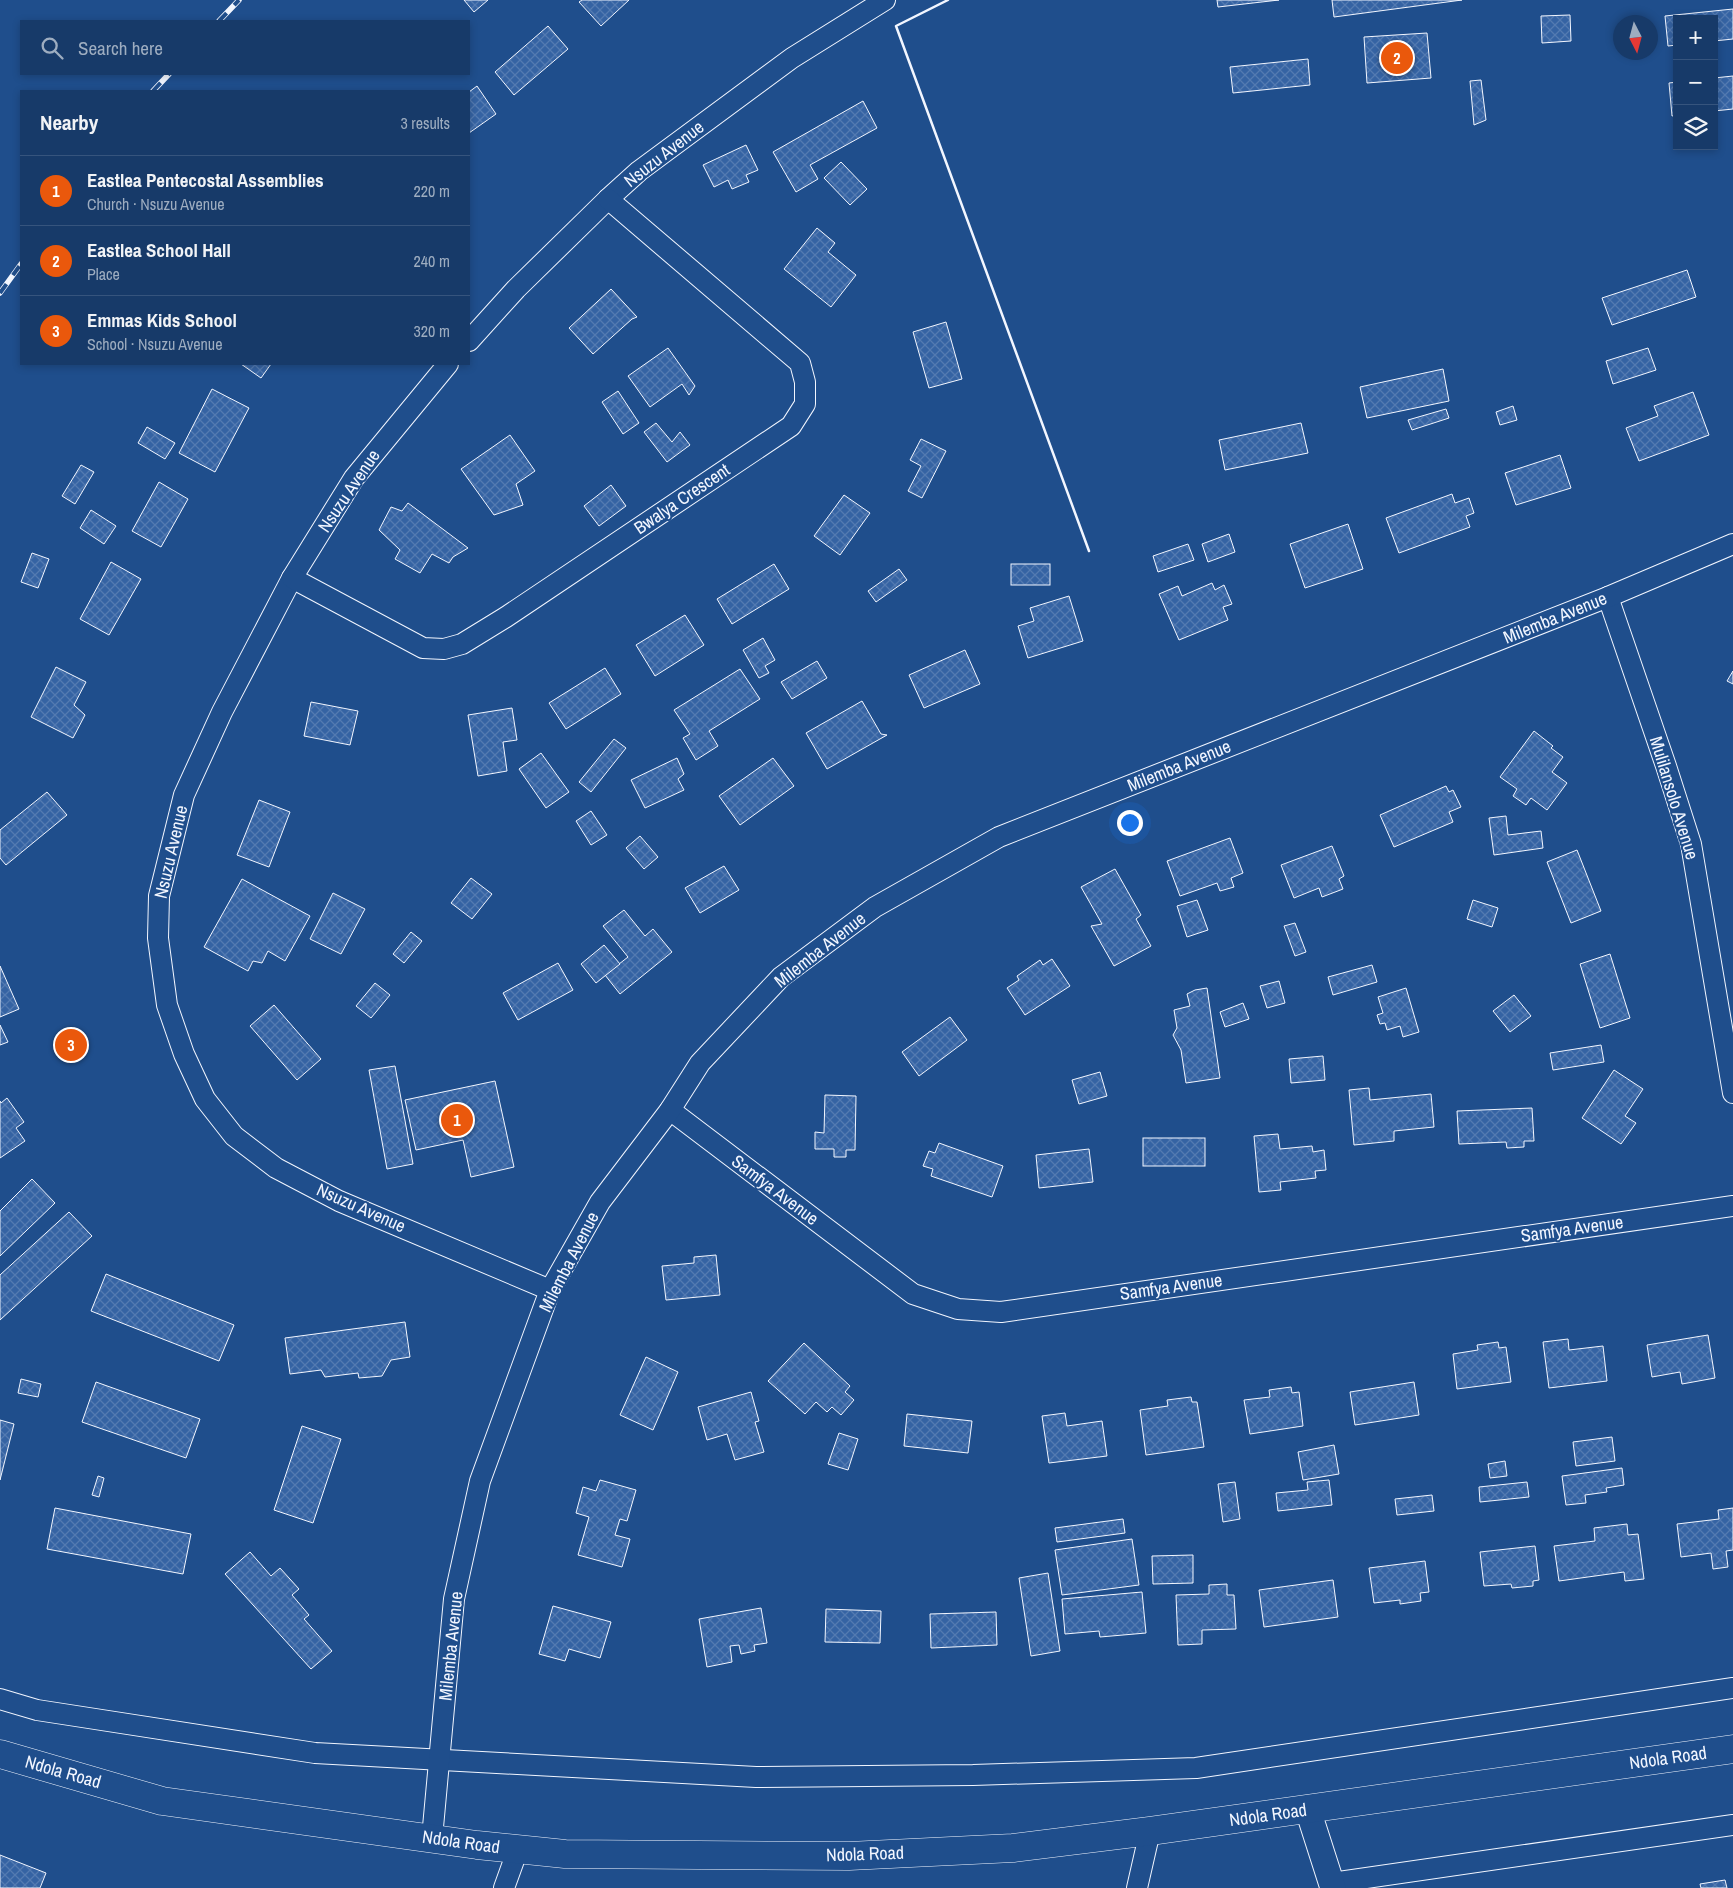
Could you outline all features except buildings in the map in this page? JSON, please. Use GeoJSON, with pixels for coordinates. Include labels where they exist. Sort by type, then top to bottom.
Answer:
{"type":"FeatureCollection","features":[{"type":"Feature","properties":{"kind":"main road","name":"Ndola Road"},"geometry":{"type":"LineString","coordinates":[[0,1754],[162,1801],[518,1850],[565,1854],[849,1856],[1013,1848],[1308,1810],[1733,1749]]}},
{"type":"Feature","properties":{"kind":"street","name":"Nsuzu Avenue"},"geometry":{"type":"LineString","coordinates":[[470,340],[516,289],[639,170],[792,58],[886,0]]}},
{"type":"Feature","properties":{"kind":"street","name":"Bwalya Crescent"},"geometry":{"type":"LineString","coordinates":[[292,578],[423,648],[444,649],[462,644],[506,617],[791,426],[805,404],[805,382],[800,363],[608,199]]}},
{"type":"Feature","properties":{"kind":"street","name":"Nsuzu Avenue"},"geometry":{"type":"LineString","coordinates":[[447,365],[354,478],[292,578],[222,712],[184,795],[159,896],[158,938],[167,1005],[184,1054],[205,1099],[234,1136],[276,1168],[339,1200],[550,1290]]}},
{"type":"Feature","properties":{"kind":"street","name":"Milemba Avenue"},"geometry":{"type":"LineString","coordinates":[[432,1838],[454,1599],[480,1481],[550,1290],[600,1202],[670,1110],[700,1063],[781,977],[875,907],[999,837],[1608,597],[1733,544]]}},
{"type":"Feature","properties":{"kind":"street","name":"Mulilansolo Avenue"},"geometry":{"type":"LineString","coordinates":[[1608,597],[1691,844],[1733,1093]]}},
{"type":"Feature","properties":{"kind":"street","name":"Samfya Avenue"},"geometry":{"type":"LineString","coordinates":[[670,1110],[913,1294],[958,1309],[1000,1312],[1733,1206]]}},
{"type":"Feature","properties":{"kind":"street"},"geometry":{"type":"LineString","coordinates":[[0,1699],[37,1710],[315,1753],[756,1777],[973,1775],[1196,1768],[1733,1688]]}},
{"type":"Feature","properties":{"kind":"street"},"geometry":{"type":"LineString","coordinates":[[1308,1810],[1333,1886],[1733,1825]]}},
{"type":"Feature","properties":{"kind":"street"},"geometry":{"type":"LineString","coordinates":[[1137,1888],[1150,1831]]}},
{"type":"Feature","properties":{"kind":"street"},"geometry":{"type":"LineString","coordinates":[[504,1888],[518,1850]]}},
{"type":"Feature","properties":{"kind":"railway"},"geometry":{"type":"LineString","coordinates":[[220,20],[239,0]]}},
{"type":"Feature","properties":{"kind":"railway"},"geometry":{"type":"LineString","coordinates":[[154,90],[168,75]]}},
{"type":"Feature","properties":{"kind":"railway"},"geometry":{"type":"LineString","coordinates":[[0,293],[20,265]]}},
{"type":"Feature","properties":{"kind":"wall"},"geometry":{"type":"LineString","coordinates":[[948,0],[896,26],[1089,551]]}},
{"type":"Feature","properties":{"kind":"place","name":"Eastlea School Hall"},"geometry":{"type":"Point","coordinates":[1397,58]}},
{"type":"Feature","properties":{"kind":"place","name":"Emmas Kids School"},"geometry":{"type":"Point","coordinates":[71,1045]}},
{"type":"Feature","properties":{"kind":"place","name":"Eastlea Pentecostal Assemblies"},"geometry":{"type":"Point","coordinates":[457,1120]}}]}
